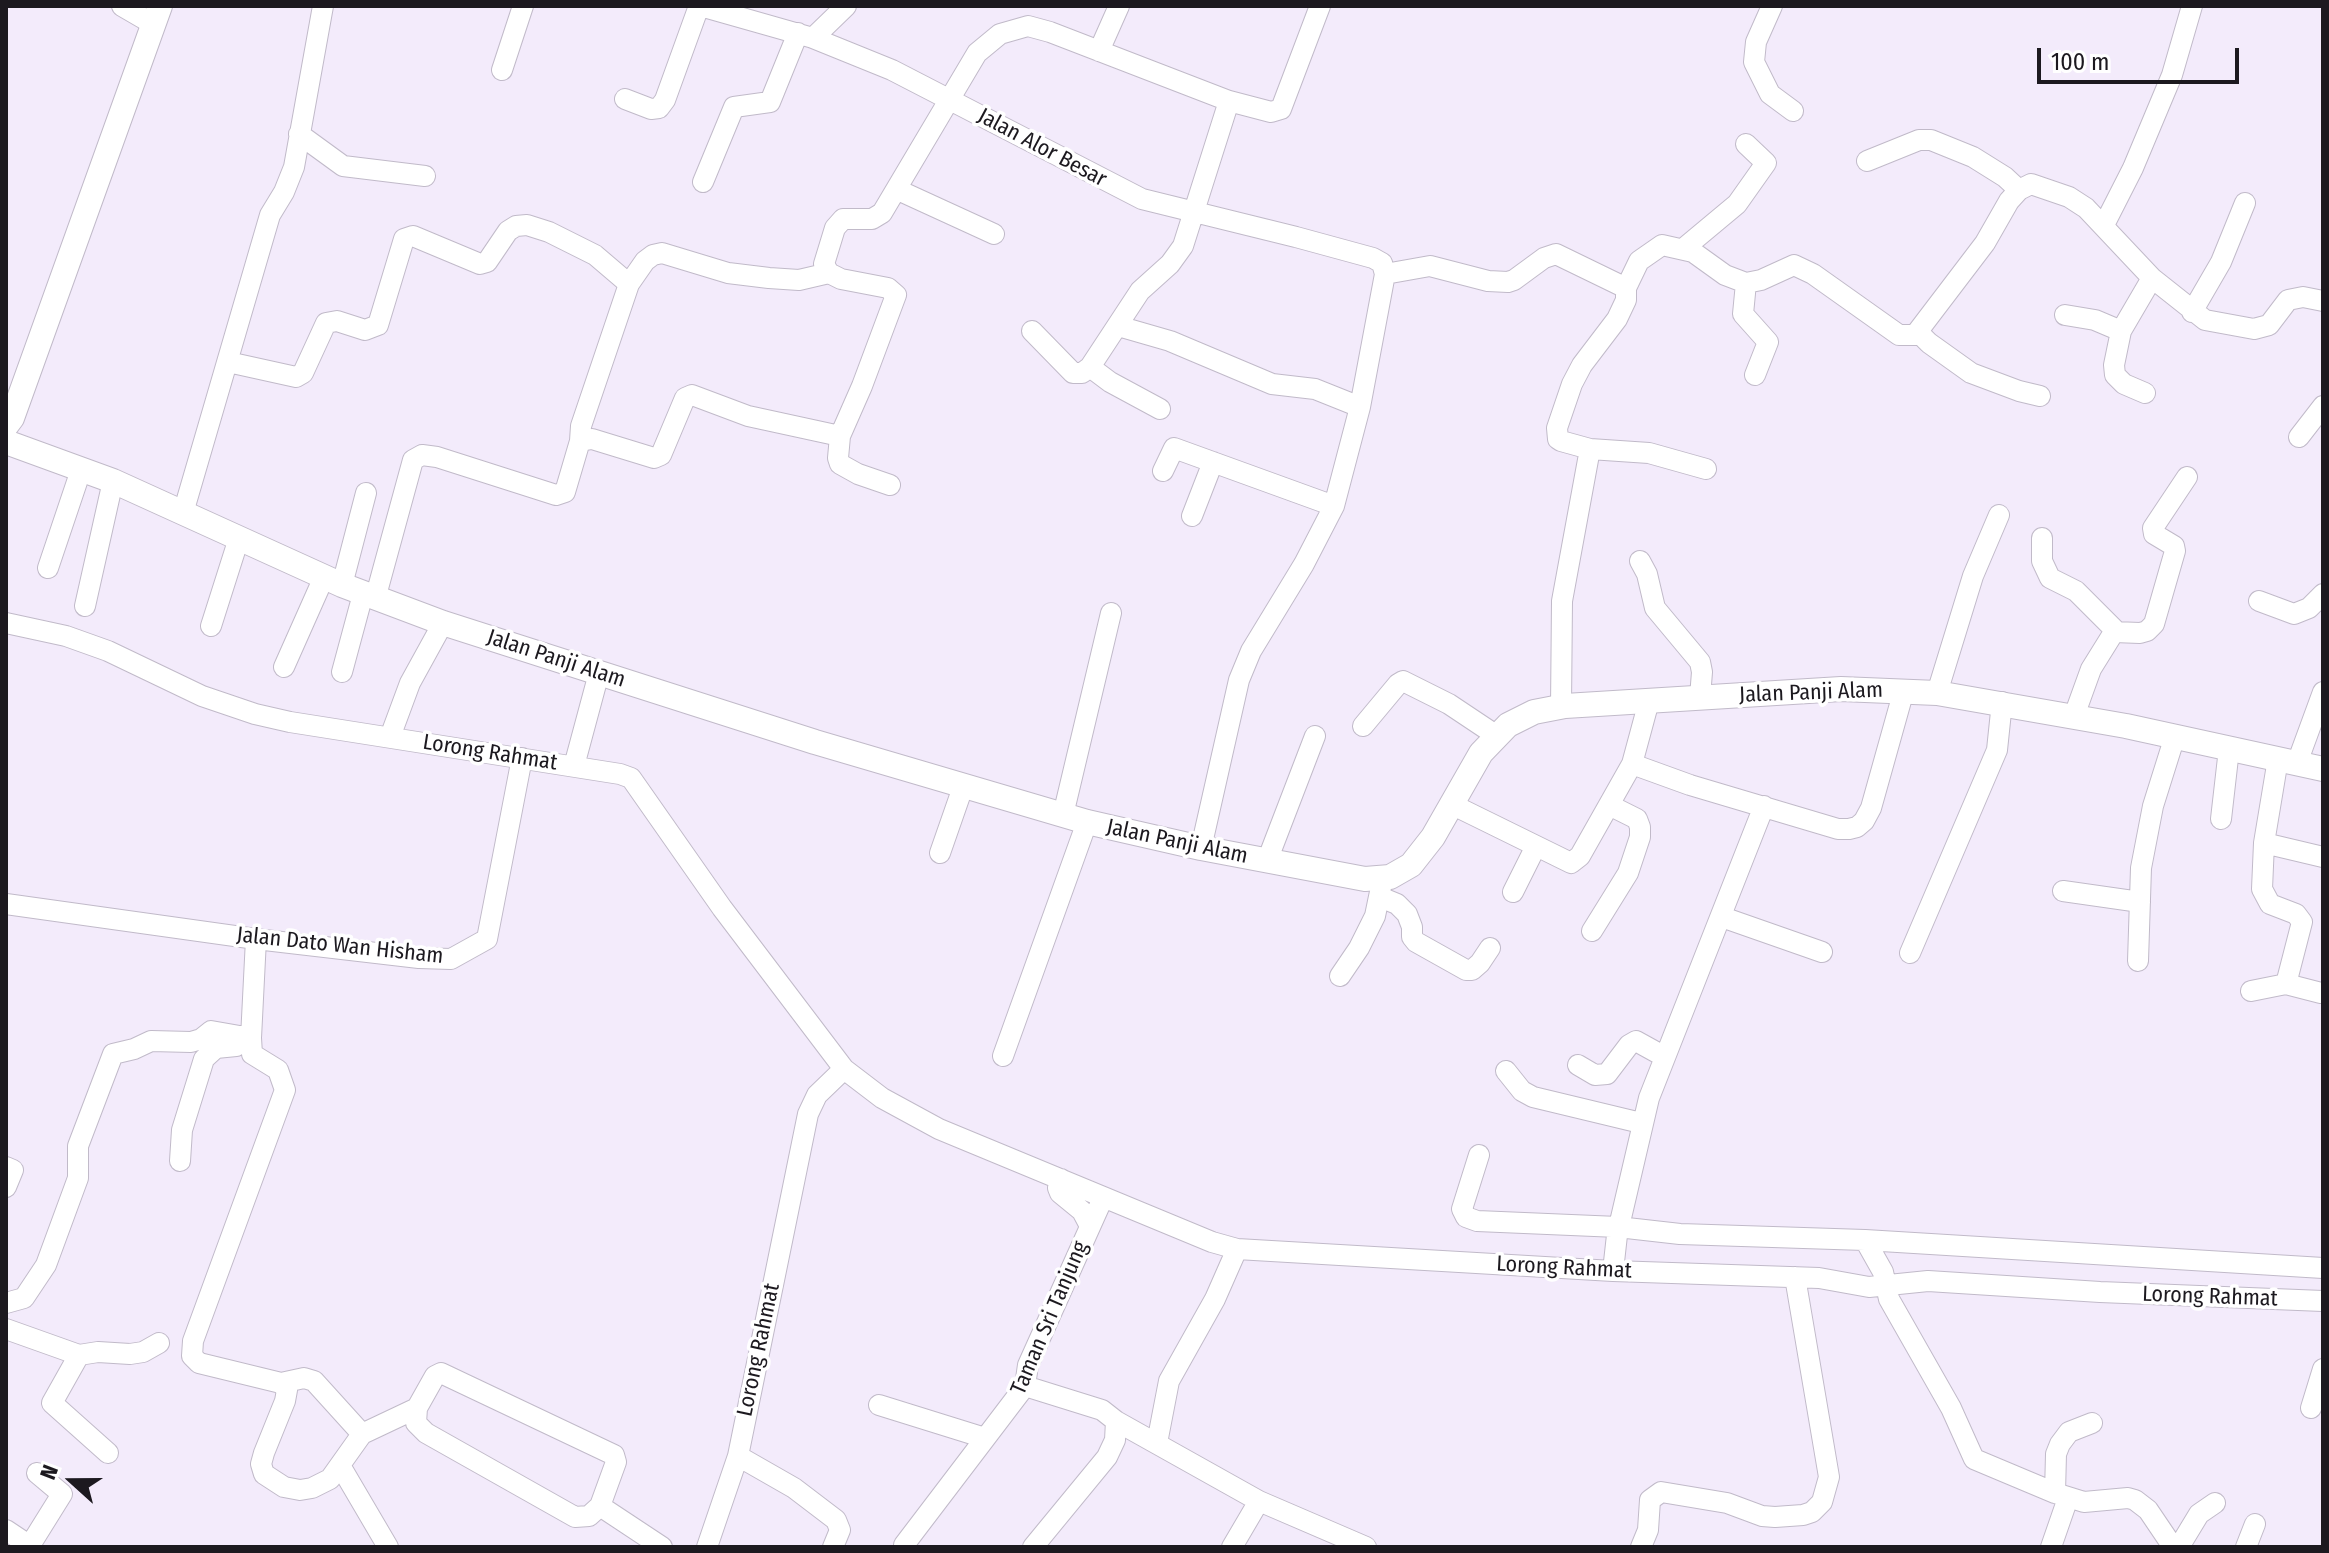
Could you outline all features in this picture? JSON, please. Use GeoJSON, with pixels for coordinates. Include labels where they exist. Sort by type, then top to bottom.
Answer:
{"type":"FeatureCollection","features":[{"type":"Feature","properties":{"kind":"main road"},"geometry":{"type":"LineString","coordinates":[[6,426],[12,418],[157,15]]}},
{"type":"Feature","properties":{"kind":"main road","name":"Jalan Panji Alam"},"geometry":{"type":"LineString","coordinates":[[6,442],[113,481],[351,589],[443,623],[963,787],[1087,822],[1201,848],[1365,879],[1381,888],[1423,852],[1481,753],[1497,736],[1519,718],[1561,707],[1841,689],[1904,690],[2002,702],[2323,769]]}},
{"type":"Feature","properties":{"kind":"street"},"geometry":{"type":"LineString","coordinates":[[122,6],[157,15]]}},
{"type":"Feature","properties":{"kind":"street"},"geometry":{"type":"LineString","coordinates":[[183,513],[270,215],[294,167],[323,6]]}},
{"type":"Feature","properties":{"kind":"street"},"geometry":{"type":"LineString","coordinates":[[502,70],[523,6]]}},
{"type":"Feature","properties":{"kind":"street"},"geometry":{"type":"LineString","coordinates":[[625,99],[651,109],[659,108],[665,100],[699,6]]}},
{"type":"Feature","properties":{"kind":"street","name":"Jalan Alor Besar"},"geometry":{"type":"LineString","coordinates":[[699,6],[806,36],[892,70],[1142,199],[1373,258],[1382,263],[1385,274]]}},
{"type":"Feature","properties":{"kind":"street"},"geometry":{"type":"LineString","coordinates":[[703,182],[734,107],[770,102],[806,36],[846,6]]}},
{"type":"Feature","properties":{"kind":"street"},"geometry":{"type":"LineString","coordinates":[[1099,51],[1119,6]]}},
{"type":"Feature","properties":{"kind":"street"},"geometry":{"type":"LineString","coordinates":[[890,485],[858,474],[840,464],[838,458],[840,436],[896,295],[888,288],[841,279],[829,273],[824,264],[835,228],[843,219],[872,219],[882,213],[977,53],[1000,34],[1028,26],[1229,101],[1271,112],[1281,109],[1320,6]]}},
{"type":"Feature","properties":{"kind":"street"},"geometry":{"type":"LineString","coordinates":[[1772,6],[1756,42],[1754,62],[1770,94],[1793,111]]}},
{"type":"Feature","properties":{"kind":"street"},"geometry":{"type":"LineString","coordinates":[[2104,225],[2133,168],[2172,75],[2192,6]]}},
{"type":"Feature","properties":{"kind":"street"},"geometry":{"type":"LineString","coordinates":[[1032,331],[1073,373],[1082,373],[1090,367],[1140,291],[1170,264],[1183,246],[1229,101]]}},
{"type":"Feature","properties":{"kind":"street"},"geometry":{"type":"LineString","coordinates":[[299,134],[343,166],[425,176]]}},
{"type":"Feature","properties":{"kind":"street"},"geometry":{"type":"LineString","coordinates":[[1867,161],[1919,140],[1931,140],[1973,157],[2005,177],[2019,190]]}},
{"type":"Feature","properties":{"kind":"street"},"geometry":{"type":"LineString","coordinates":[[1683,249],[1737,204],[1766,163],[1746,144]]}},
{"type":"Feature","properties":{"kind":"street"},"geometry":{"type":"LineString","coordinates":[[1706,469],[1649,453],[1590,449],[1558,439],[1557,428],[1572,384],[1622,309],[1626,288],[1639,261],[1657,247],[1667,245],[1683,249],[1700,256],[1725,275],[1746,283],[1761,280],[1794,265],[1799,266],[1899,335],[1909,336],[1919,333],[1985,243],[2009,201],[2019,190],[2036,184],[2069,197],[2086,208],[2152,278],[2192,312],[2210,322],[2254,329],[2269,325],[2288,300],[2303,297],[2323,301]]}},
{"type":"Feature","properties":{"kind":"street"},"geometry":{"type":"LineString","coordinates":[[898,190],[994,234]]}},
{"type":"Feature","properties":{"kind":"street"},"geometry":{"type":"LineString","coordinates":[[2192,312],[2221,262],[2245,203]]}},
{"type":"Feature","properties":{"kind":"street"},"geometry":{"type":"LineString","coordinates":[[228,362],[296,377],[303,373],[326,323],[337,321],[365,330],[378,325],[404,239],[413,236],[480,264],[487,262],[508,231],[527,225],[549,232],[595,255],[629,284]]}},
{"type":"Feature","properties":{"kind":"street"},"geometry":{"type":"LineString","coordinates":[[284,667],[351,589],[413,460],[422,455],[437,457],[556,495],[565,492],[580,441],[581,426],[629,284],[653,255],[662,253],[728,273],[799,280],[829,273]]}},
{"type":"Feature","properties":{"kind":"street"},"geometry":{"type":"LineString","coordinates":[[1201,848],[1239,680],[1251,651],[1304,564],[1334,506],[1360,407],[1385,274],[1430,266],[1488,281],[1508,282],[1544,258],[1556,254],[1626,288]]}},
{"type":"Feature","properties":{"kind":"street"},"geometry":{"type":"LineString","coordinates":[[2145,393],[2124,384],[2113,371],[2121,331],[2152,278]]}},
{"type":"Feature","properties":{"kind":"street"},"geometry":{"type":"LineString","coordinates":[[1746,283],[1743,314],[1768,342],[1755,375]]}},
{"type":"Feature","properties":{"kind":"street"},"geometry":{"type":"LineString","coordinates":[[2065,315],[2095,320],[2121,331]]}},
{"type":"Feature","properties":{"kind":"street"},"geometry":{"type":"LineString","coordinates":[[1118,326],[1170,341],[1272,384],[1315,389],[1360,407]]}},
{"type":"Feature","properties":{"kind":"street"},"geometry":{"type":"LineString","coordinates":[[1919,333],[1971,373],[2040,396]]}},
{"type":"Feature","properties":{"kind":"street"},"geometry":{"type":"LineString","coordinates":[[1090,367],[1110,382],[1160,409]]}},
{"type":"Feature","properties":{"kind":"street"},"geometry":{"type":"LineString","coordinates":[[580,441],[592,439],[654,458],[661,455],[685,398],[692,395],[748,416],[840,436]]}},
{"type":"Feature","properties":{"kind":"street"},"geometry":{"type":"LineString","coordinates":[[2299,437],[2323,406]]}},
{"type":"Feature","properties":{"kind":"street"},"geometry":{"type":"LineString","coordinates":[[1163,471],[1174,448],[1334,506]]}},
{"type":"Feature","properties":{"kind":"street"},"geometry":{"type":"LineString","coordinates":[[1561,707],[1562,601],[1590,449]]}},
{"type":"Feature","properties":{"kind":"street"},"geometry":{"type":"LineString","coordinates":[[1192,516],[1213,462]]}},
{"type":"Feature","properties":{"kind":"street"},"geometry":{"type":"LineString","coordinates":[[48,568],[81,470]]}},
{"type":"Feature","properties":{"kind":"street"},"geometry":{"type":"LineString","coordinates":[[2042,538],[2042,561],[2050,578],[2076,591],[2116,631],[2147,631],[2154,624],[2175,551],[2174,546],[2154,534],[2153,528],[2187,477]]}},
{"type":"Feature","properties":{"kind":"street"},"geometry":{"type":"LineString","coordinates":[[85,606],[113,481]]}},
{"type":"Feature","properties":{"kind":"street"},"geometry":{"type":"LineString","coordinates":[[342,672],[366,493]]}},
{"type":"Feature","properties":{"kind":"street"},"geometry":{"type":"LineString","coordinates":[[1937,693],[1973,576],[1999,515]]}},
{"type":"Feature","properties":{"kind":"street"},"geometry":{"type":"LineString","coordinates":[[211,626],[239,538]]}},
{"type":"Feature","properties":{"kind":"street"},"geometry":{"type":"LineString","coordinates":[[1640,561],[1647,574],[1655,608],[1700,662],[1700,697]]}},
{"type":"Feature","properties":{"kind":"street"},"geometry":{"type":"LineString","coordinates":[[2259,601],[2294,614],[2309,608],[2323,594]]}},
{"type":"Feature","properties":{"kind":"street"},"geometry":{"type":"LineString","coordinates":[[1063,815],[1111,613]]}},
{"type":"Feature","properties":{"kind":"street","name":"Lorong Rahmat"},"geometry":{"type":"LineString","coordinates":[[6,623],[66,636],[94,646],[202,696],[255,714],[631,778],[722,908],[844,1069],[882,1098],[939,1129],[1202,1239],[1237,1249],[1614,1264],[1833,1279],[1869,1287],[1883,1277],[2100,1292],[2323,1301]]}},
{"type":"Feature","properties":{"kind":"street"},"geometry":{"type":"LineString","coordinates":[[390,737],[410,683],[443,623]]}},
{"type":"Feature","properties":{"kind":"street"},"geometry":{"type":"LineString","coordinates":[[2074,716],[2091,669],[2116,631]]}},
{"type":"Feature","properties":{"kind":"street"},"geometry":{"type":"LineString","coordinates":[[574,766],[599,673]]}},
{"type":"Feature","properties":{"kind":"street"},"geometry":{"type":"LineString","coordinates":[[1363,726],[1403,681],[1449,704],[1497,736]]}},
{"type":"Feature","properties":{"kind":"street"},"geometry":{"type":"LineString","coordinates":[[1632,764],[1690,785],[1838,829],[1857,827],[1871,808],[1904,690]]}},
{"type":"Feature","properties":{"kind":"street"},"geometry":{"type":"LineString","coordinates":[[2286,984],[2302,922],[2296,914],[2270,904],[2262,889],[2264,843],[2288,761],[2323,692]]}},
{"type":"Feature","properties":{"kind":"street"},"geometry":{"type":"LineString","coordinates":[[1451,804],[1574,863],[1632,764],[1649,701]]}},
{"type":"Feature","properties":{"kind":"street"},"geometry":{"type":"LineString","coordinates":[[1910,953],[1997,750],[2002,702]]}},
{"type":"Feature","properties":{"kind":"street"},"geometry":{"type":"LineString","coordinates":[[1267,861],[1315,736]]}},
{"type":"Feature","properties":{"kind":"street"},"geometry":{"type":"LineString","coordinates":[[2138,961],[2141,868],[2153,806],[2175,736]]}},
{"type":"Feature","properties":{"kind":"street"},"geometry":{"type":"LineString","coordinates":[[2221,819],[2229,749]]}},
{"type":"Feature","properties":{"kind":"street","name":"Jalan Dato Wan Hisham"},"geometry":{"type":"LineString","coordinates":[[6,904],[256,939],[451,959],[487,939],[522,758]]}},
{"type":"Feature","properties":{"kind":"street"},"geometry":{"type":"LineString","coordinates":[[940,853],[963,787]]}},
{"type":"Feature","properties":{"kind":"street"},"geometry":{"type":"LineString","coordinates":[[1592,931],[1628,873],[1640,837],[1637,819],[1609,805]]}},
{"type":"Feature","properties":{"kind":"street"},"geometry":{"type":"LineString","coordinates":[[1614,1264],[1641,1123],[1764,806]]}},
{"type":"Feature","properties":{"kind":"street"},"geometry":{"type":"LineString","coordinates":[[1003,1056],[1087,822]]}},
{"type":"Feature","properties":{"kind":"street"},"geometry":{"type":"LineString","coordinates":[[2264,843],[2323,857]]}},
{"type":"Feature","properties":{"kind":"street"},"geometry":{"type":"LineString","coordinates":[[1513,892],[1536,846]]}},
{"type":"Feature","properties":{"kind":"street"},"geometry":{"type":"LineString","coordinates":[[1381,888],[1407,914],[1416,942],[1466,970],[1472,970],[1480,963],[1490,948]]}},
{"type":"Feature","properties":{"kind":"street"},"geometry":{"type":"LineString","coordinates":[[1340,976],[1375,916],[1381,888]]}},
{"type":"Feature","properties":{"kind":"street"},"geometry":{"type":"LineString","coordinates":[[2063,891],[2140,902]]}},
{"type":"Feature","properties":{"kind":"street"},"geometry":{"type":"LineString","coordinates":[[1722,917],[1822,952]]}},
{"type":"Feature","properties":{"kind":"street"},"geometry":{"type":"LineString","coordinates":[[256,939],[246,1037],[252,1054],[278,1070],[285,1090],[193,1341],[192,1356],[199,1363],[281,1383],[304,1378],[314,1381],[362,1434]]}},
{"type":"Feature","properties":{"kind":"street"},"geometry":{"type":"LineString","coordinates":[[2251,991],[2286,984],[2321,993]]}},
{"type":"Feature","properties":{"kind":"street"},"geometry":{"type":"LineString","coordinates":[[6,1303],[24,1298],[46,1265],[78,1178],[78,1146],[113,1054],[151,1041],[191,1042],[211,1031],[246,1037]]}},
{"type":"Feature","properties":{"kind":"street"},"geometry":{"type":"LineString","coordinates":[[180,1161],[182,1130],[204,1059],[216,1048],[236,1046],[246,1037]]}},
{"type":"Feature","properties":{"kind":"street"},"geometry":{"type":"LineString","coordinates":[[1578,1065],[1595,1075],[1607,1074],[1629,1045],[1636,1041],[1665,1057]]}},
{"type":"Feature","properties":{"kind":"street","name":"Lorong Rahmat"},"geometry":{"type":"LineString","coordinates":[[707,1547],[738,1456],[808,1114],[817,1095],[844,1069]]}},
{"type":"Feature","properties":{"kind":"street"},"geometry":{"type":"LineString","coordinates":[[1506,1071],[1522,1091],[1533,1097],[1641,1123]]}},
{"type":"Feature","properties":{"kind":"street"},"geometry":{"type":"LineString","coordinates":[[1479,1155],[1462,1209],[1470,1220],[1618,1231],[2323,1268]]}},
{"type":"Feature","properties":{"kind":"street"},"geometry":{"type":"LineString","coordinates":[[6,1167],[13,1170],[6,1187]]}},
{"type":"Feature","properties":{"kind":"street"},"geometry":{"type":"LineString","coordinates":[[1061,1179],[1060,1193],[1082,1211],[1090,1226]]}},
{"type":"Feature","properties":{"kind":"street","name":"Taman Sri Tanjung"},"geometry":{"type":"LineString","coordinates":[[904,1546],[1025,1386],[1028,1365],[1103,1198]]}},
{"type":"Feature","properties":{"kind":"street"},"geometry":{"type":"LineString","coordinates":[[1867,1244],[1883,1277],[1893,1308],[1951,1408],[1974,1459],[2062,1496],[2089,1502],[2124,1498],[2135,1500],[2148,1510],[2176,1547],[2199,1514],[2215,1503]]}},
{"type":"Feature","properties":{"kind":"street"},"geometry":{"type":"LineString","coordinates":[[1157,1443],[1169,1381],[1219,1291],[1237,1249]]}},
{"type":"Feature","properties":{"kind":"street"},"geometry":{"type":"LineString","coordinates":[[1641,1547],[1648,1530],[1650,1500],[1661,1492],[1727,1503],[1762,1516],[1775,1517],[1803,1515],[1812,1512],[1822,1502],[1829,1477],[1795,1277]]}},
{"type":"Feature","properties":{"kind":"street"},"geometry":{"type":"LineString","coordinates":[[6,1329],[79,1355],[98,1352],[130,1354],[151,1349],[159,1343]]}},
{"type":"Feature","properties":{"kind":"street"},"geometry":{"type":"LineString","coordinates":[[79,1355],[52,1403],[108,1453]]}},
{"type":"Feature","properties":{"kind":"street"},"geometry":{"type":"LineString","coordinates":[[2311,1408],[2323,1369]]}},
{"type":"Feature","properties":{"kind":"street"},"geometry":{"type":"LineString","coordinates":[[441,1373],[608,1450],[616,1462],[600,1506],[589,1516],[575,1517],[426,1433],[416,1423],[417,1408],[435,1376],[441,1373]]}},
{"type":"Feature","properties":{"kind":"street"},"geometry":{"type":"LineString","coordinates":[[281,1383],[287,1390],[285,1401],[261,1464],[264,1474],[284,1487],[300,1490],[330,1479],[362,1434],[417,1408]]}},
{"type":"Feature","properties":{"kind":"street"},"geometry":{"type":"LineString","coordinates":[[1025,1386],[1102,1410],[1116,1421],[1259,1501],[1366,1547]]}},
{"type":"Feature","properties":{"kind":"street"},"geometry":{"type":"LineString","coordinates":[[879,1405],[985,1438]]}},
{"type":"Feature","properties":{"kind":"street"},"geometry":{"type":"LineString","coordinates":[[1033,1547],[1107,1457],[1115,1440],[1116,1421]]}},
{"type":"Feature","properties":{"kind":"street"},"geometry":{"type":"LineString","coordinates":[[2051,1547],[2062,1496],[2056,1459],[2060,1444],[2069,1432],[2092,1423]]}},
{"type":"Feature","properties":{"kind":"street"},"geometry":{"type":"LineString","coordinates":[[738,1456],[794,1488],[836,1520],[840,1530],[833,1547]]}},
{"type":"Feature","properties":{"kind":"street"},"geometry":{"type":"LineString","coordinates":[[341,1467],[388,1547]]}},
{"type":"Feature","properties":{"kind":"street"},"geometry":{"type":"LineString","coordinates":[[6,1530],[30,1546],[62,1494],[37,1473]]}},
{"type":"Feature","properties":{"kind":"street"},"geometry":{"type":"LineString","coordinates":[[1232,1547],[1259,1501]]}},
{"type":"Feature","properties":{"kind":"street"},"geometry":{"type":"LineString","coordinates":[[600,1506],[662,1547]]}},
{"type":"Feature","properties":{"kind":"street"},"geometry":{"type":"LineString","coordinates":[[2246,1547],[2255,1524]]}}]}
